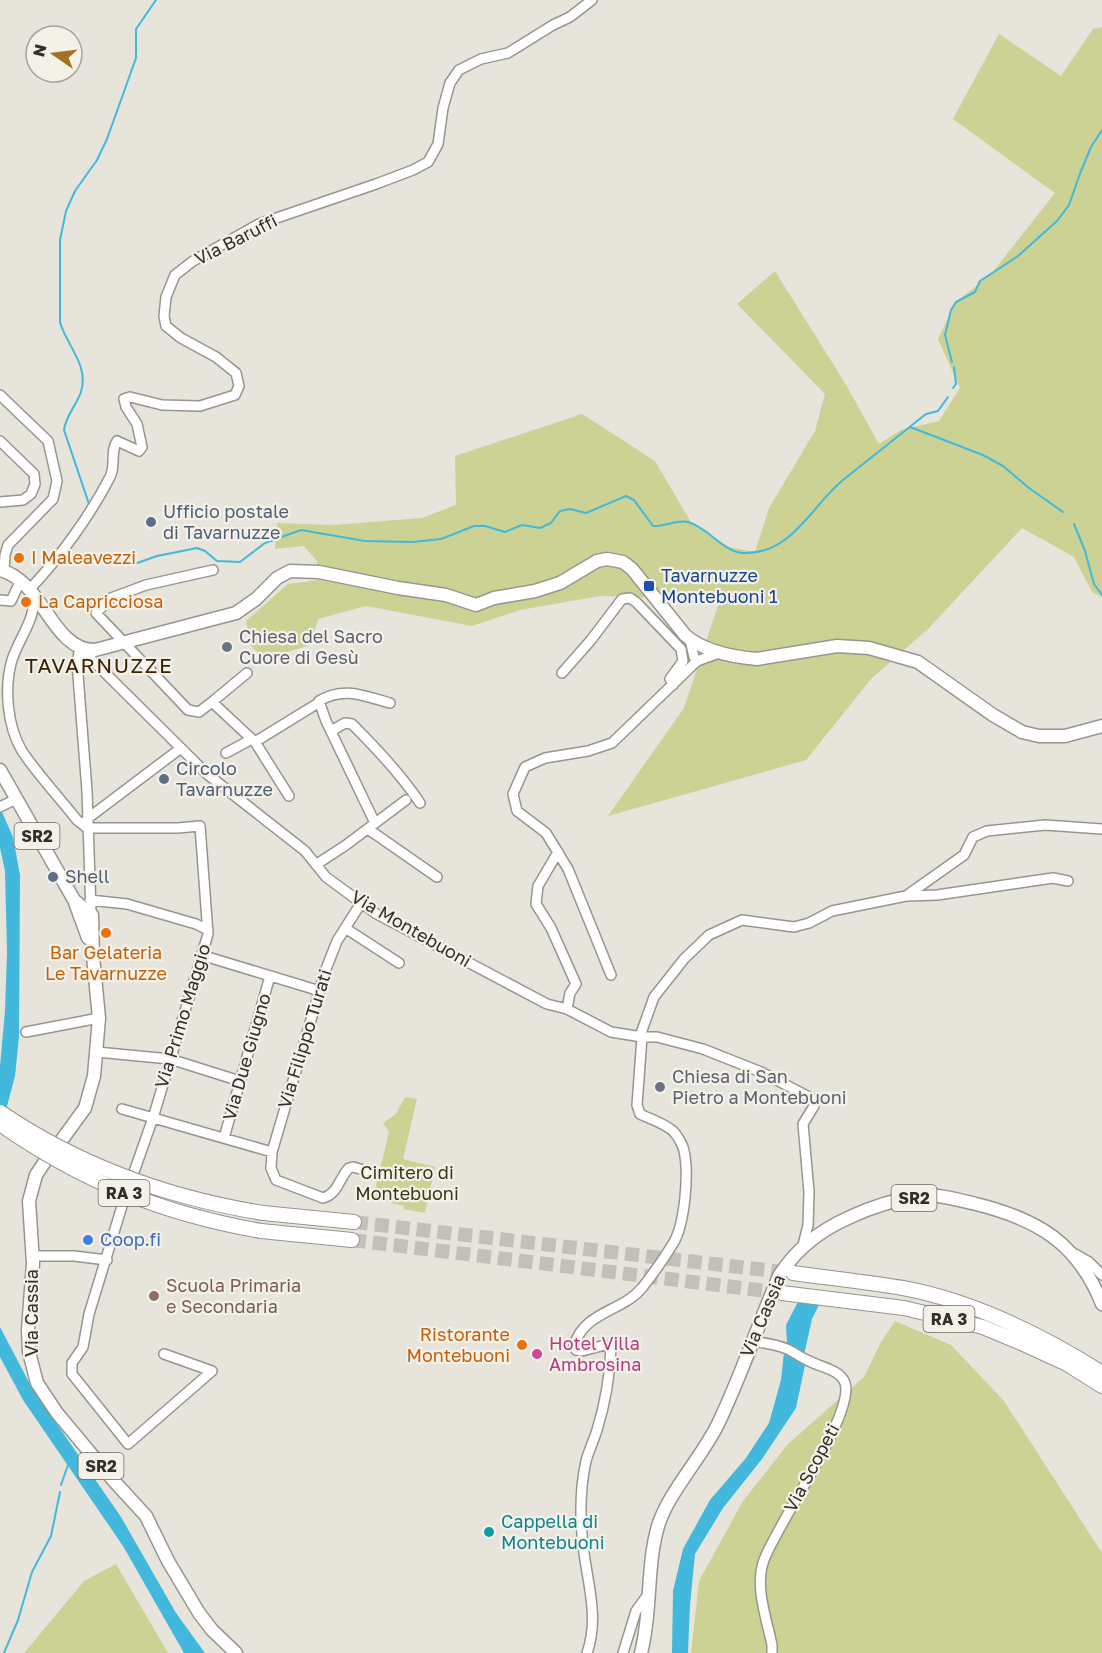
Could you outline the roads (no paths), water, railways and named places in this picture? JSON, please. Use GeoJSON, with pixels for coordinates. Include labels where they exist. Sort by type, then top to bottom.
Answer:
{"type":"FeatureCollection","features":[{"type":"Feature","properties":{"kind":"highway","name":"RA 3"},"geometry":{"type":"LineString","coordinates":[[0,1112],[45,1141],[123,1177],[194,1199],[263,1213],[354,1221]]}},
{"type":"Feature","properties":{"kind":"highway","name":"RA 3"},"geometry":{"type":"LineString","coordinates":[[0,1124],[65,1166],[145,1202],[210,1221],[261,1230],[352,1240]]}},
{"type":"Feature","properties":{"kind":"highway","name":"RA 3"},"geometry":{"type":"LineString","coordinates":[[793,1274],[904,1288],[952,1301],[993,1315],[1102,1373]]}},
{"type":"Feature","properties":{"kind":"highway","name":"RA 3"},"geometry":{"type":"LineString","coordinates":[[782,1293],[904,1308],[982,1327],[1067,1364],[1102,1386]]}},
{"type":"Feature","properties":{"kind":"main road"},"geometry":{"type":"LineString","coordinates":[[80,648],[95,650],[125,644],[236,613],[256,599],[277,578],[290,571],[301,570],[446,595],[476,605],[494,598],[534,591],[560,583],[606,558],[623,562],[632,569],[690,640],[703,646],[758,659],[837,646],[869,648],[918,662],[993,715],[1022,732],[1039,736],[1065,736],[1102,726]]}},
{"type":"Feature","properties":{"kind":"main road"},"geometry":{"type":"LineString","coordinates":[[2,570],[21,580]]}},
{"type":"Feature","properties":{"kind":"main road","name":"Via Montebuoni"},"geometry":{"type":"LineString","coordinates":[[21,580],[69,641],[80,648]]}},
{"type":"Feature","properties":{"kind":"main road","name":"SR2"},"geometry":{"type":"LineString","coordinates":[[0,770],[74,900],[88,910]]}},
{"type":"Feature","properties":{"kind":"main road"},"geometry":{"type":"LineString","coordinates":[[62,1141],[85,1108],[92,1088],[97,1052],[99,1018],[88,910]]}},
{"type":"Feature","properties":{"kind":"main road","name":"Via Cassia"},"geometry":{"type":"LineString","coordinates":[[46,1160],[36,1175],[29,1201],[32,1256],[28,1330],[29,1352],[37,1383],[57,1413],[146,1516],[168,1561],[199,1613],[212,1630],[236,1653]]}},
{"type":"Feature","properties":{"kind":"main road","name":"Via Cassia"},"geometry":{"type":"LineString","coordinates":[[641,1653],[647,1619],[650,1568],[659,1524],[666,1508],[717,1426],[779,1276],[803,1245],[838,1223],[874,1206],[923,1196],[950,1198],[1020,1217],[1036,1225],[1070,1252],[1095,1285],[1102,1304]]}},
{"type":"Feature","properties":{"kind":"street","name":"Via Baruffi"},"geometry":{"type":"LineString","coordinates":[[32,592],[102,493],[113,472],[114,445],[117,441],[139,451],[142,447],[137,424],[124,399],[130,396],[162,405],[200,406],[235,395],[238,386],[237,373],[216,357],[166,327],[164,316],[166,297],[175,275],[193,261],[259,224],[376,184],[428,162],[438,144],[443,108],[450,83],[459,70],[481,59],[508,53],[570,17],[592,0]]}},
{"type":"Feature","properties":{"kind":"street"},"geometry":{"type":"LineString","coordinates":[[0,395],[48,441],[57,481],[53,499],[8,544],[2,570]]}},
{"type":"Feature","properties":{"kind":"street"},"geometry":{"type":"LineString","coordinates":[[0,441],[34,474],[35,484],[31,494],[23,500],[0,502]]}},
{"type":"Feature","properties":{"kind":"street"},"geometry":{"type":"LineString","coordinates":[[213,570],[146,585],[111,598],[96,613],[188,710],[199,712],[247,674]]}},
{"type":"Feature","properties":{"kind":"street"},"geometry":{"type":"LineString","coordinates":[[0,600],[11,601],[21,580]]}},
{"type":"Feature","properties":{"kind":"street"},"geometry":{"type":"LineString","coordinates":[[32,592],[33,614],[15,651],[10,668],[8,693],[12,723],[22,750],[78,820],[87,823]]}},
{"type":"Feature","properties":{"kind":"street"},"geometry":{"type":"LineString","coordinates":[[562,673],[622,599],[630,598],[681,649],[683,661],[670,679],[673,685]]}},
{"type":"Feature","properties":{"kind":"street"},"geometry":{"type":"LineString","coordinates":[[654,620],[663,609]]}},
{"type":"Feature","properties":{"kind":"street"},"geometry":{"type":"LineString","coordinates":[[33,614],[40,611],[49,614]]}},
{"type":"Feature","properties":{"kind":"street"},"geometry":{"type":"LineString","coordinates":[[690,640],[695,661]]}},
{"type":"Feature","properties":{"kind":"street"},"geometry":{"type":"LineString","coordinates":[[611,975],[568,869],[546,832],[518,811],[513,794],[525,767],[545,758],[588,751],[612,743],[673,685],[695,661],[703,646]]}},
{"type":"Feature","properties":{"kind":"street"},"geometry":{"type":"LineString","coordinates":[[80,648],[77,662],[87,823],[88,910],[127,904],[196,924],[208,930]]}},
{"type":"Feature","properties":{"kind":"street","name":"Via Montebuoni"},"geometry":{"type":"LineString","coordinates":[[80,648],[226,791],[305,851],[326,876],[375,912],[547,1004],[567,1009],[611,1032],[657,1037],[703,1049],[761,1072],[813,1099],[814,1106],[804,1124],[809,1192],[808,1225],[803,1245]]}},
{"type":"Feature","properties":{"kind":"street"},"geometry":{"type":"LineString","coordinates":[[695,661],[722,652]]}},
{"type":"Feature","properties":{"kind":"street"},"geometry":{"type":"LineString","coordinates":[[390,703],[343,691],[331,694],[319,701],[371,826],[437,877]]}},
{"type":"Feature","properties":{"kind":"street"},"geometry":{"type":"LineString","coordinates":[[212,702],[254,741],[289,796]]}},
{"type":"Feature","properties":{"kind":"street"},"geometry":{"type":"LineString","coordinates":[[226,753],[254,741],[315,705]]}},
{"type":"Feature","properties":{"kind":"street"},"geometry":{"type":"LineString","coordinates":[[331,731],[345,723],[352,724],[390,764],[420,802]]}},
{"type":"Feature","properties":{"kind":"street"},"geometry":{"type":"LineString","coordinates":[[87,823],[181,748]]}},
{"type":"Feature","properties":{"kind":"street"},"geometry":{"type":"LineString","coordinates":[[2,806],[16,799]]}},
{"type":"Feature","properties":{"kind":"street"},"geometry":{"type":"LineString","coordinates":[[317,864],[406,800]]}},
{"type":"Feature","properties":{"kind":"street","name":"Via Primo Maggio"},"geometry":{"type":"LineString","coordinates":[[87,823],[178,828],[200,826],[208,930],[153,1118],[133,1173],[89,1314],[83,1347],[70,1368],[72,1374],[128,1444],[212,1371],[164,1354]]}},
{"type":"Feature","properties":{"kind":"street"},"geometry":{"type":"LineString","coordinates":[[906,896],[963,855],[973,837],[987,831],[1045,825],[1102,829]]}},
{"type":"Feature","properties":{"kind":"street"},"geometry":{"type":"LineString","coordinates":[[558,852],[538,886],[536,904],[551,928],[576,984],[570,993],[567,1009]]}},
{"type":"Feature","properties":{"kind":"street"},"geometry":{"type":"LineString","coordinates":[[587,1653],[592,1640],[592,1608],[582,1536],[582,1502],[586,1461],[598,1428],[611,1348],[605,1345],[582,1351],[576,1350],[574,1346],[587,1322],[629,1300],[642,1288],[675,1240],[685,1187],[684,1149],[674,1132],[640,1114],[637,1105],[641,1037],[654,997],[684,959],[710,935],[742,920],[794,927],[809,923],[832,911],[906,896],[937,895],[1053,878],[1068,881]]}},
{"type":"Feature","properties":{"kind":"street","name":"Via Filippo Turati"},"geometry":{"type":"LineString","coordinates":[[272,1152],[332,952],[361,903]]}},
{"type":"Feature","properties":{"kind":"street"},"geometry":{"type":"LineString","coordinates":[[345,928],[399,963]]}},
{"type":"Feature","properties":{"kind":"street"},"geometry":{"type":"LineString","coordinates":[[201,955],[320,992]]}},
{"type":"Feature","properties":{"kind":"street","name":"Via Due Giugno"},"geometry":{"type":"LineString","coordinates":[[224,1138],[270,976]]}},
{"type":"Feature","properties":{"kind":"street"},"geometry":{"type":"LineString","coordinates":[[26,1032],[99,1018]]}},
{"type":"Feature","properties":{"kind":"street"},"geometry":{"type":"LineString","coordinates":[[97,1052],[170,1059],[240,1081]]}},
{"type":"Feature","properties":{"kind":"street"},"geometry":{"type":"LineString","coordinates":[[122,1109],[272,1152],[271,1168],[276,1180],[323,1198],[335,1191],[349,1168],[378,1174]]}},
{"type":"Feature","properties":{"kind":"street"},"geometry":{"type":"LineString","coordinates":[[1070,1252],[1089,1262],[1102,1275]]}},
{"type":"Feature","properties":{"kind":"street"},"geometry":{"type":"LineString","coordinates":[[32,1256],[74,1256],[107,1260]]}},
{"type":"Feature","properties":{"kind":"street","name":"Via Scopeti"},"geometry":{"type":"LineString","coordinates":[[751,1341],[790,1350],[839,1375],[844,1382],[847,1394],[834,1430],[763,1561],[760,1589],[772,1653]]}},
{"type":"Feature","properties":{"kind":"street"},"geometry":{"type":"LineString","coordinates":[[623,1653],[636,1611],[649,1593]]}},
{"type":"Feature","properties":{"kind":"water"},"geometry":{"type":"Polygon","coordinates":[[[2,812],[13,837],[20,875],[19,1036],[15,1076],[6,1110],[0,1105],[7,953],[5,871],[0,848],[0,813],[2,812]]]}},
{"type":"Feature","properties":{"kind":"water"},"geometry":{"type":"Polygon","coordinates":[[[799,1300],[820,1303],[812,1319],[804,1355],[787,1343],[786,1325],[799,1300]]]}},
{"type":"Feature","properties":{"kind":"water"},"geometry":{"type":"Polygon","coordinates":[[[0,1327],[32,1388],[121,1517],[176,1613],[205,1653],[184,1653],[123,1546],[23,1400],[0,1357],[0,1327]]]}},
{"type":"Feature","properties":{"kind":"water"},"geometry":{"type":"Polygon","coordinates":[[[784,1352],[805,1365],[796,1408],[762,1459],[723,1508],[695,1554],[688,1653],[672,1653],[673,1591],[683,1549],[710,1500],[746,1458],[769,1423],[781,1380],[784,1352]]]}},
{"type":"Feature","properties":{"kind":"waterway"},"geometry":{"type":"LineString","coordinates":[[89,504],[64,430],[81,392],[83,382],[80,364],[60,322],[60,240],[66,211],[75,191],[97,160],[107,139],[136,58],[136,29],[156,0]]}},
{"type":"Feature","properties":{"kind":"waterway"},"geometry":{"type":"LineString","coordinates":[[952,362],[945,335],[951,310],[956,302],[975,292],[980,281],[1018,256],[1057,221],[1069,205],[1091,147],[1102,130]]}},
{"type":"Feature","properties":{"kind":"waterway"},"geometry":{"type":"LineString","coordinates":[[953,388],[956,384],[954,367]]}},
{"type":"Feature","properties":{"kind":"waterway"},"geometry":{"type":"LineString","coordinates":[[62,557],[87,557],[137,563],[157,556],[197,548],[205,551],[217,561],[240,562],[265,543],[301,530],[365,541],[413,542],[441,539],[474,526],[485,526],[505,532],[522,525],[540,528],[551,523],[560,511],[570,509],[586,513],[626,496],[634,500],[653,526],[688,522],[703,529],[736,552],[760,552],[788,538],[843,480],[926,414],[938,411],[948,397]]}},
{"type":"Feature","properties":{"kind":"waterway"},"geometry":{"type":"LineString","coordinates":[[910,427],[983,455],[1003,466],[1063,512]]}},
{"type":"Feature","properties":{"kind":"waterway"},"geometry":{"type":"LineString","coordinates":[[1074,524],[1085,551],[1094,584],[1102,595]]}},
{"type":"Feature","properties":{"kind":"waterway"},"geometry":{"type":"LineString","coordinates":[[61,1485],[69,1462]]}},
{"type":"Feature","properties":{"kind":"waterway"},"geometry":{"type":"LineString","coordinates":[[4,1653],[18,1620],[32,1572],[51,1536],[60,1492]]}},
{"type":"Feature","properties":{"kind":"tunnel"},"geometry":{"type":"LineString","coordinates":[[354,1222],[791,1273]]}},
{"type":"Feature","properties":{"kind":"tunnel"},"geometry":{"type":"LineString","coordinates":[[352,1240],[782,1293]]}},
{"type":"Feature","properties":{"kind":"place","name":"Ufficio postale di Tavarnuzze"},"geometry":{"type":"Point","coordinates":[151,522]}},
{"type":"Feature","properties":{"kind":"place","name":"I Maleavezzi"},"geometry":{"type":"Point","coordinates":[19,558]}},
{"type":"Feature","properties":{"kind":"place","name":"Tavarnuzze Montebuoni 1"},"geometry":{"type":"Point","coordinates":[649,586]}},
{"type":"Feature","properties":{"kind":"place","name":"La Capricciosa"},"geometry":{"type":"Point","coordinates":[26,602]}},
{"type":"Feature","properties":{"kind":"place","name":"Chiesa del Sacro Cuore di Gesù"},"geometry":{"type":"Point","coordinates":[227,647]}},
{"type":"Feature","properties":{"kind":"place","name":"Circolo Tavarnuzze"},"geometry":{"type":"Point","coordinates":[164,779]}},
{"type":"Feature","properties":{"kind":"place","name":"Shell"},"geometry":{"type":"Point","coordinates":[53,877]}},
{"type":"Feature","properties":{"kind":"place","name":"Bar Gelateria Le Tavarnuzze"},"geometry":{"type":"Point","coordinates":[106,933]}},
{"type":"Feature","properties":{"kind":"place","name":"Chiesa di San Pietro a Montebuoni"},"geometry":{"type":"Point","coordinates":[660,1087]}},
{"type":"Feature","properties":{"kind":"place","name":"Coop.fi"},"geometry":{"type":"Point","coordinates":[88,1240]}},
{"type":"Feature","properties":{"kind":"place","name":"Scuola Primaria e Secondaria"},"geometry":{"type":"Point","coordinates":[154,1296]}},
{"type":"Feature","properties":{"kind":"place","name":"Ristorante Montebuoni"},"geometry":{"type":"Point","coordinates":[522,1345]}},
{"type":"Feature","properties":{"kind":"place","name":"Hotel Villa Ambrosina"},"geometry":{"type":"Point","coordinates":[537,1354]}},
{"type":"Feature","properties":{"kind":"place","name":"Cappella di Montebuoni"},"geometry":{"type":"Point","coordinates":[489,1532]}},
{"type":"Feature","properties":{"kind":"district","name":"TAVARNUZZE"},"geometry":{"type":"Point","coordinates":[99,666]}},
{"type":"Feature","properties":{"kind":"park label","name":"Cimitero di Montebuoni"},"geometry":{"type":"Point","coordinates":[407,1183]}}]}
